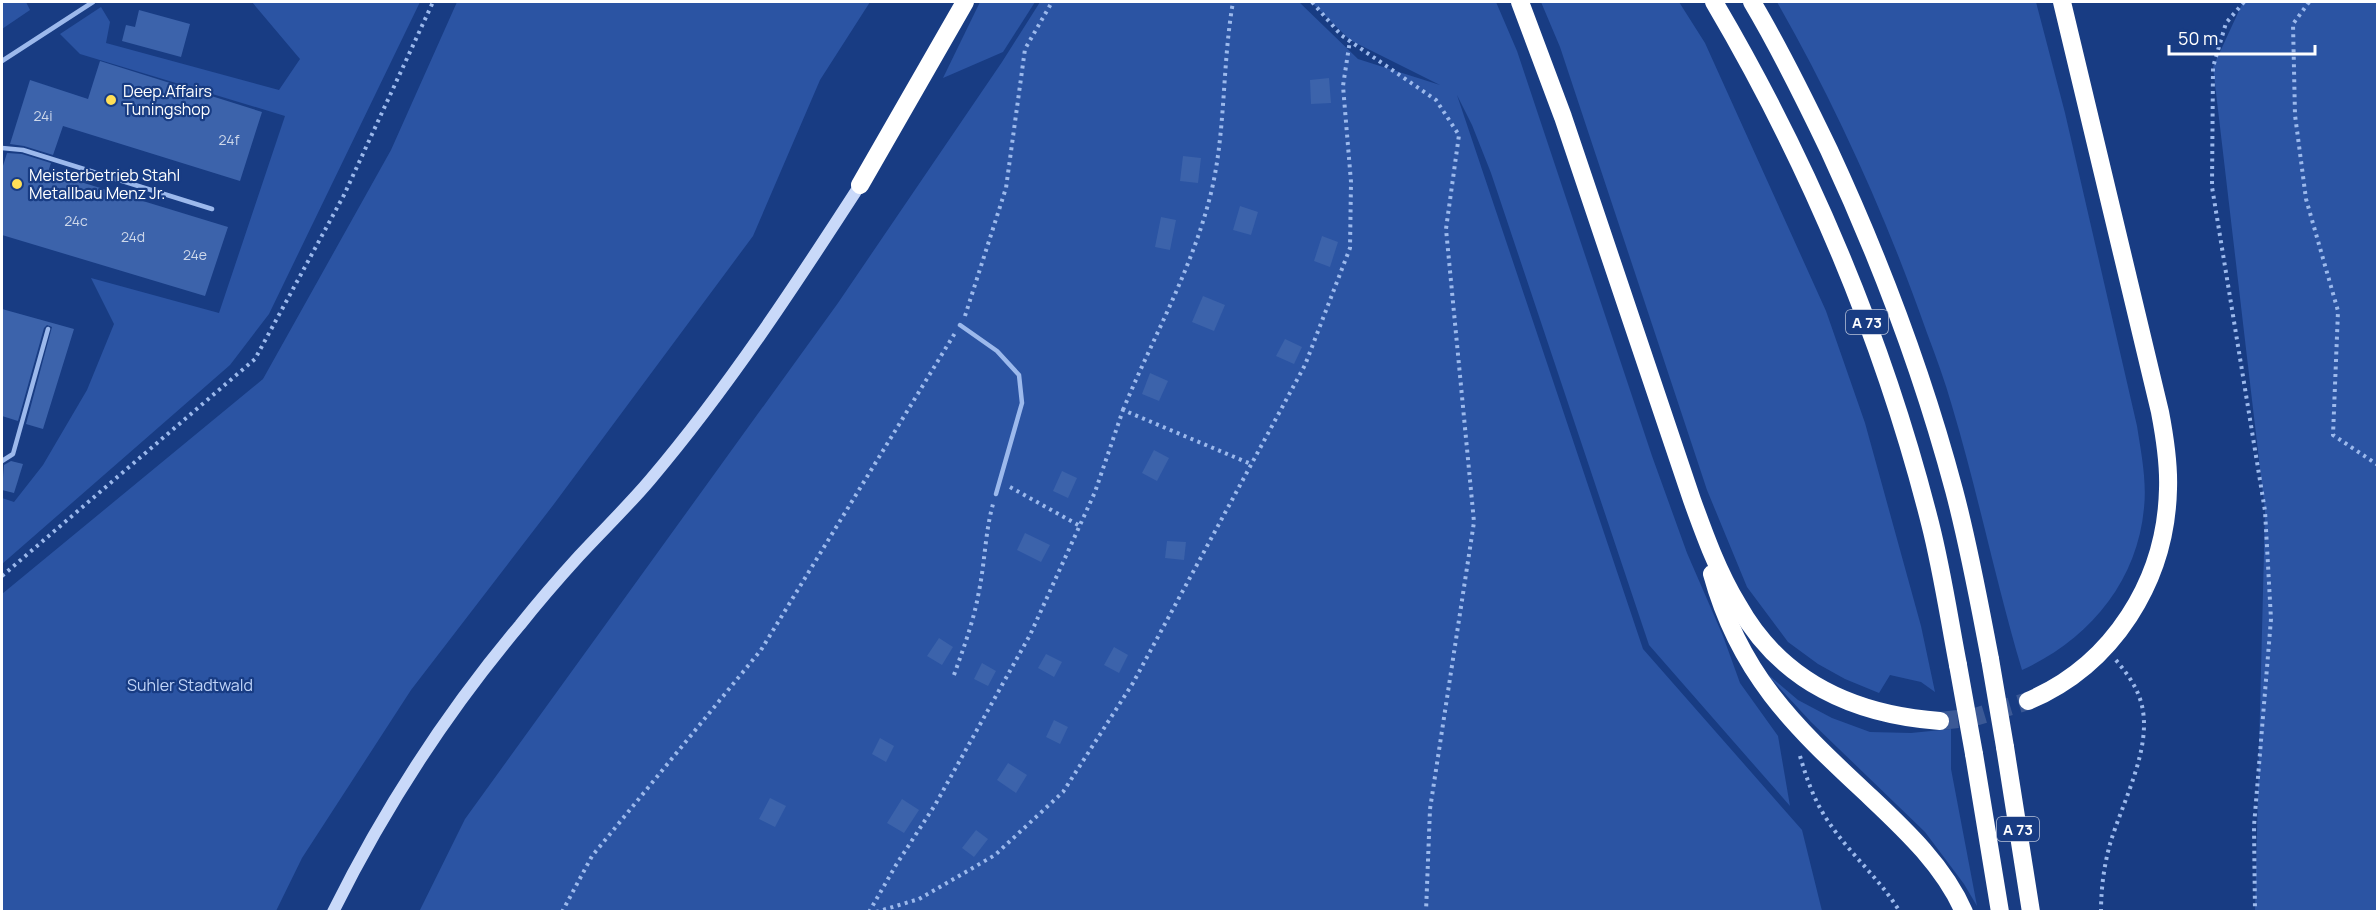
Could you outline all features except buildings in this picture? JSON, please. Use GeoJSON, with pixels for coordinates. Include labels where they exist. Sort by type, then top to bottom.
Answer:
{"type":"FeatureCollection","features":[{"type":"Feature","properties":{"kind":"highway"},"geometry":{"type":"LineString","coordinates":[[860,185],[965,2]]}},
{"type":"Feature","properties":{"kind":"highway"},"geometry":{"type":"LineString","coordinates":[[1520,2],[1560,108],[1692,500],[1712,553],[1739,608],[1760,637],[1787,665],[1820,688],[1859,707],[1895,716],[1940,721]]}},
{"type":"Feature","properties":{"kind":"highway","name":"A 73"},"geometry":{"type":"LineString","coordinates":[[1713,2],[1771,106],[1820,210],[1863,311],[1901,420],[1931,525],[1974,754],[2000,912]]}},
{"type":"Feature","properties":{"kind":"highway"},"geometry":{"type":"LineString","coordinates":[[2028,701],[2084,668],[2105,647],[2135,608],[2156,561],[2167,508],[2167,457],[2153,379],[2062,2]]}},
{"type":"Feature","properties":{"kind":"highway","name":"A 73"},"geometry":{"type":"LineString","coordinates":[[1755,6],[1803,97],[1852,201],[1892,299],[1931,409],[1972,565],[2005,747],[2031,912]]}},
{"type":"Feature","properties":{"kind":"highway"},"geometry":{"type":"LineString","coordinates":[[1692,500],[1726,617],[1758,679],[1810,740],[1924,852],[1953,891],[1964,912]]}},
{"type":"Feature","properties":{"kind":"main road"},"geometry":{"type":"LineString","coordinates":[[333,912],[382,818],[455,707],[519,626],[579,556],[651,479],[715,399],[772,319],[860,185]]}},
{"type":"Feature","properties":{"kind":"lane"},"geometry":{"type":"LineString","coordinates":[[2,61],[93,2]]}},
{"type":"Feature","properties":{"kind":"lane"},"geometry":{"type":"LineString","coordinates":[[2,147],[23,150],[212,209]]}},
{"type":"Feature","properties":{"kind":"lane"},"geometry":{"type":"LineString","coordinates":[[960,325],[997,351],[1019,375],[1022,403],[996,494]]}},
{"type":"Feature","properties":{"kind":"lane"},"geometry":{"type":"LineString","coordinates":[[2,460],[13,454],[48,329]]}},
{"type":"Feature","properties":{"kind":"path"},"geometry":{"type":"LineString","coordinates":[[2,576],[255,359],[344,195],[434,2]]}},
{"type":"Feature","properties":{"kind":"path"},"geometry":{"type":"LineString","coordinates":[[562,912],[592,856],[761,650],[966,314],[1006,188],[1025,49],[1052,2]]}},
{"type":"Feature","properties":{"kind":"path"},"geometry":{"type":"LineString","coordinates":[[869,912],[935,805],[1030,635],[1095,492],[1143,363],[1175,298],[1203,223],[1216,166],[1233,2]]}},
{"type":"Feature","properties":{"kind":"path"},"geometry":{"type":"LineString","coordinates":[[1312,2],[1341,35],[1436,100],[1459,135],[1446,229],[1474,522],[1430,809],[1426,912]]}},
{"type":"Feature","properties":{"kind":"path"},"geometry":{"type":"LineString","coordinates":[[2244,2],[2226,23],[2213,67],[2212,187],[2265,511],[2271,608],[2254,826],[2255,912]]}},
{"type":"Feature","properties":{"kind":"path"},"geometry":{"type":"LineString","coordinates":[[2309,2],[2293,24],[2295,116],[2306,199],[2338,311],[2333,435],[2378,465]]}},
{"type":"Feature","properties":{"kind":"path"},"geometry":{"type":"LineString","coordinates":[[876,912],[919,899],[995,855],[1063,792],[1133,683],[1305,365],[1350,248],[1351,182],[1343,86],[1350,40]]}},
{"type":"Feature","properties":{"kind":"path"},"geometry":{"type":"LineString","coordinates":[[1124,410],[1251,464]]}},
{"type":"Feature","properties":{"kind":"path"},"geometry":{"type":"LineString","coordinates":[[999,482],[1080,526]]}},
{"type":"Feature","properties":{"kind":"path"},"geometry":{"type":"LineString","coordinates":[[954,675],[970,631],[996,494]]}},
{"type":"Feature","properties":{"kind":"path"},"geometry":{"type":"LineString","coordinates":[[2101,912],[2105,866],[2138,760],[2144,721],[2142,707],[2132,682],[2105,647]]}},
{"type":"Feature","properties":{"kind":"path"},"geometry":{"type":"LineString","coordinates":[[1798,748],[1812,792],[1830,825],[1881,883],[1900,912]]}},
{"type":"Feature","properties":{"kind":"green space"},"geometry":{"type":"Polygon","coordinates":[[[2,2],[26,2],[30,10],[2,29],[2,2]]]}},
{"type":"Feature","properties":{"kind":"green space"},"geometry":{"type":"Polygon","coordinates":[[[252,2],[420,2],[269,314],[230,365],[2,564],[2,498],[14,502],[43,465],[87,390],[114,324],[91,278],[219,313],[285,116],[80,54],[60,34],[101,7],[110,22],[106,43],[279,90],[300,59],[252,2]]]}},
{"type":"Feature","properties":{"kind":"green space","name":"Suhler Stadtwald"},"geometry":{"type":"Polygon","coordinates":[[[457,2],[870,2],[820,80],[753,236],[554,504],[411,690],[302,858],[276,911],[2,911],[2,594],[263,379],[391,150],[457,2]]]}},
{"type":"Feature","properties":{"kind":"green space"},"geometry":{"type":"Polygon","coordinates":[[[980,2],[1035,2],[1003,52],[943,78],[980,2]]]}},
{"type":"Feature","properties":{"kind":"green space"},"geometry":{"type":"Polygon","coordinates":[[[1040,2],[1299,2],[1358,59],[1440,85],[1350,40],[1311,2],[1496,2],[1517,51],[1652,456],[1687,553],[1723,636],[1740,683],[1778,736],[1790,806],[1649,645],[1491,173],[1457,95],[1643,649],[1802,830],[1822,911],[419,912],[465,819],[838,303],[1002,62],[1040,2]]]}},
{"type":"Feature","properties":{"kind":"green space"},"geometry":{"type":"Polygon","coordinates":[[[1541,2],[1679,2],[1705,43],[1826,311],[1865,423],[1921,626],[1935,692],[1921,682],[1890,675],[1879,693],[1845,679],[1818,664],[1788,642],[1747,587],[1707,490],[1560,47],[1541,2]]]}},
{"type":"Feature","properties":{"kind":"green space"},"geometry":{"type":"Polygon","coordinates":[[[1777,2],[2036,2],[2065,113],[2137,426],[2145,498],[2139,535],[2131,561],[2120,584],[2105,606],[2068,643],[2022,670],[1949,397],[1912,290],[1860,164],[1777,2]]]}},
{"type":"Feature","properties":{"kind":"green space"},"geometry":{"type":"Polygon","coordinates":[[[2243,2],[2377,2],[2377,911],[2255,911],[2265,511],[2213,67],[2243,2]]]}},
{"type":"Feature","properties":{"kind":"green space"},"geometry":{"type":"Polygon","coordinates":[[[1764,671],[1798,700],[1832,718],[1870,732],[1911,733],[1951,729],[1951,769],[1977,906],[1964,884],[1925,832],[1811,722],[1764,671]]]}},
{"type":"Feature","properties":{"kind":"tunnel"},"geometry":{"type":"LineString","coordinates":[[1940,721],[1975,717],[2028,701]]}},
{"type":"Feature","properties":{"kind":"place","name":"Deep.Affairs Tuningshop"},"geometry":{"type":"Point","coordinates":[111,100]}},
{"type":"Feature","properties":{"kind":"place","name":"Meisterbetrieb Stahl Metallbau Menz Jr."},"geometry":{"type":"Point","coordinates":[17,184]}}]}
